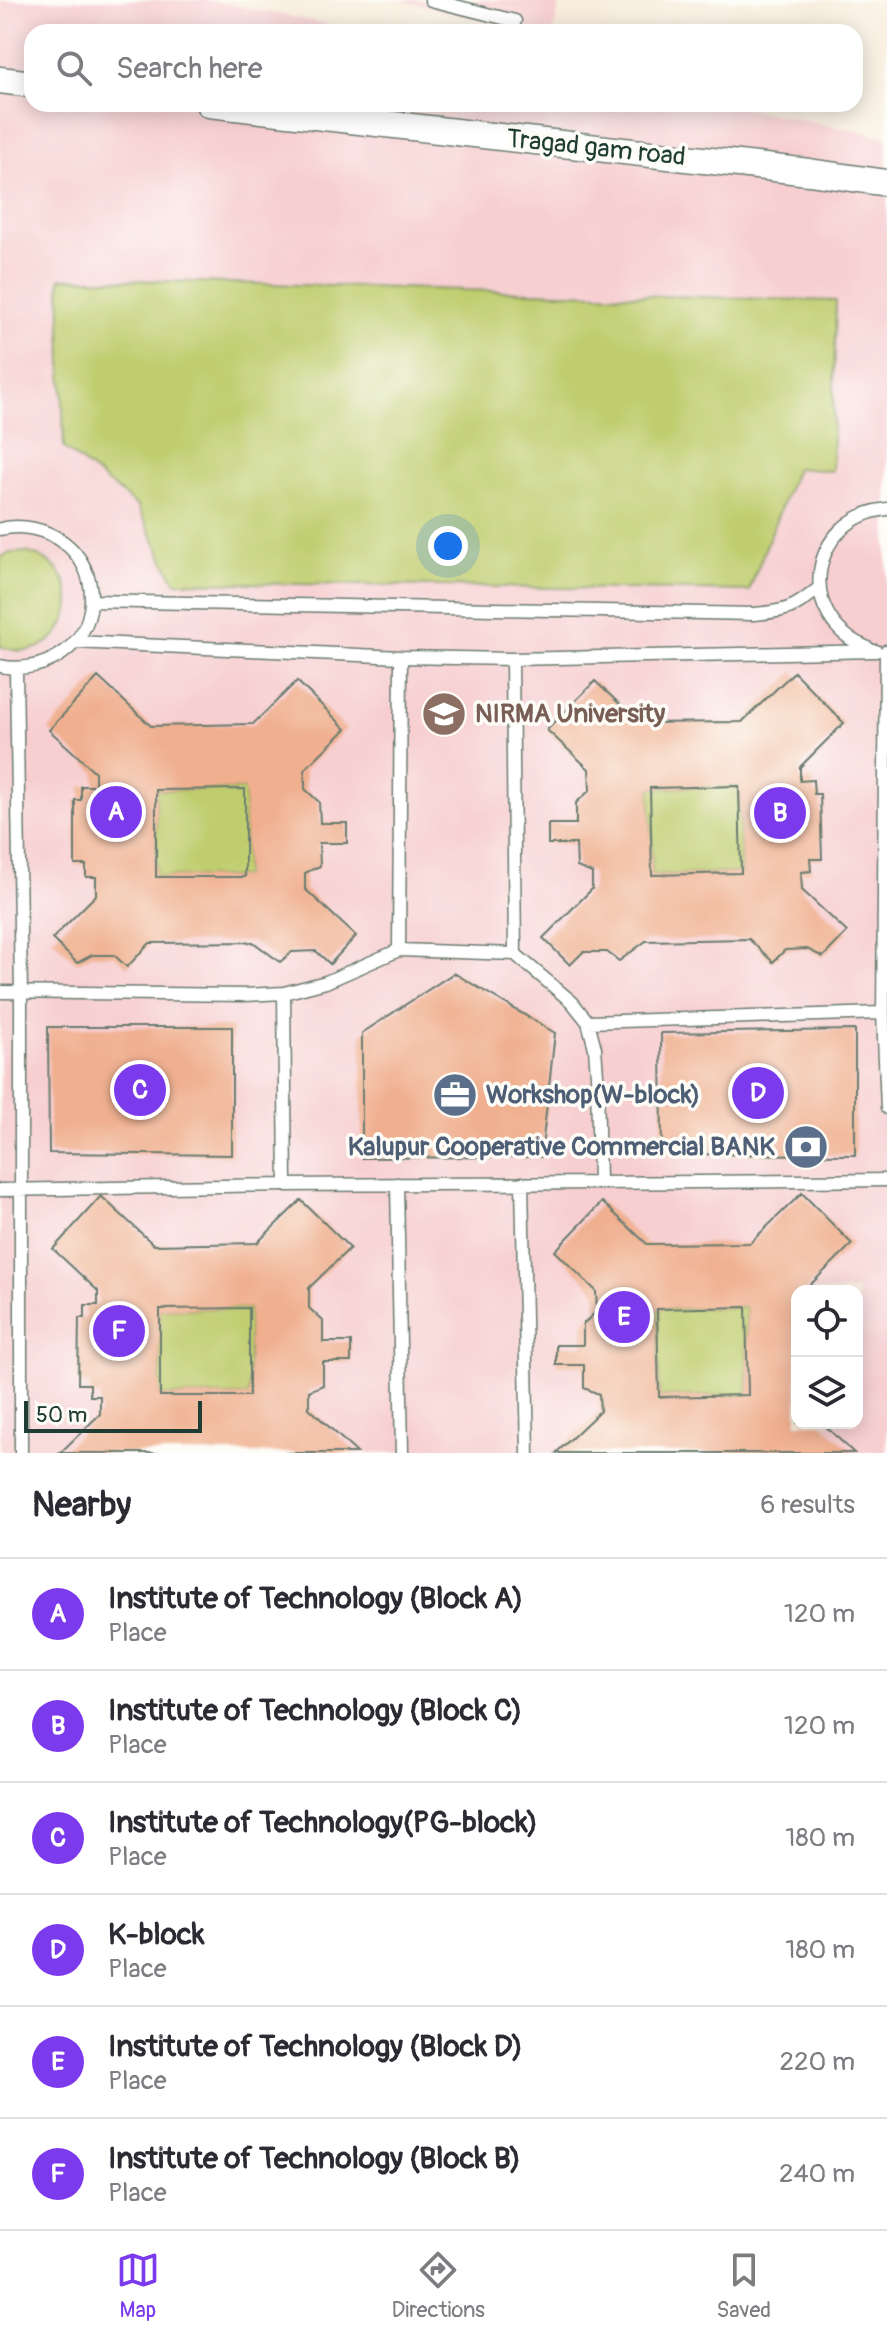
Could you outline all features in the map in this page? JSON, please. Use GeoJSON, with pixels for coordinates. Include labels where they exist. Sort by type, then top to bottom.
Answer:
{"type":"FeatureCollection","features":[{"type":"Feature","properties":{"kind":"street"},"geometry":{"type":"LineString","coordinates":[[0,80],[24,83]]}},
{"type":"Feature","properties":{"kind":"street","name":"Tragad gam road"},"geometry":{"type":"LineString","coordinates":[[280,112],[887,183]]}},
{"type":"Feature","properties":{"kind":"lane"},"geometry":{"type":"LineString","coordinates":[[431,0],[515,21]]}},
{"type":"Feature","properties":{"kind":"lane"},"geometry":{"type":"LineString","coordinates":[[883,651],[855,643],[837,628],[825,610],[819,588],[821,563],[831,540],[849,522],[871,511],[887,509]]}},
{"type":"Feature","properties":{"kind":"lane"},"geometry":{"type":"LineString","coordinates":[[0,529],[14,526],[38,528],[60,539],[77,555],[88,577],[91,601],[87,623],[75,642],[59,657],[38,667],[16,670],[0,666]]}},
{"type":"Feature","properties":{"kind":"lane"},"geometry":{"type":"LineString","coordinates":[[91,601],[754,614],[778,612],[797,606],[819,588]]}},
{"type":"Feature","properties":{"kind":"lane"},"geometry":{"type":"LineString","coordinates":[[75,642],[512,659],[883,651]]}},
{"type":"Feature","properties":{"kind":"lane"},"geometry":{"type":"LineString","coordinates":[[883,651],[883,1013],[887,1108]]}},
{"type":"Feature","properties":{"kind":"lane"},"geometry":{"type":"LineString","coordinates":[[399,950],[401,657]]}},
{"type":"Feature","properties":{"kind":"lane"},"geometry":{"type":"LineString","coordinates":[[512,659],[515,954]]}},
{"type":"Feature","properties":{"kind":"lane"},"geometry":{"type":"LineString","coordinates":[[16,670],[21,993],[21,1453]]}},
{"type":"Feature","properties":{"kind":"lane"},"geometry":{"type":"LineString","coordinates":[[0,992],[284,993],[326,982],[399,950],[515,954],[572,1002],[588,1022],[595,1048],[597,1075],[599,1183]]}},
{"type":"Feature","properties":{"kind":"lane"},"geometry":{"type":"LineString","coordinates":[[284,993],[286,1185]]}},
{"type":"Feature","properties":{"kind":"lane"},"geometry":{"type":"LineString","coordinates":[[588,1022],[883,1013]]}},
{"type":"Feature","properties":{"kind":"lane"},"geometry":{"type":"LineString","coordinates":[[0,1190],[887,1180]]}},
{"type":"Feature","properties":{"kind":"lane"},"geometry":{"type":"LineString","coordinates":[[522,1183],[528,1453]]}},
{"type":"Feature","properties":{"kind":"lane"},"geometry":{"type":"LineString","coordinates":[[397,1184],[402,1453]]}},
{"type":"Feature","properties":{"kind":"shaded area","name":"NIRMA University"},"geometry":{"type":"Polygon","coordinates":[[[0,0],[207,0],[326,24],[24,24],[24,112],[763,112],[887,137],[887,1453],[0,1453],[0,0]]]}},
{"type":"Feature","properties":{"kind":"shaded area"},"geometry":{"type":"Polygon","coordinates":[[[400,0],[561,0],[555,24],[501,24],[400,0]]]}},
{"type":"Feature","properties":{"kind":"green space"},"geometry":{"type":"Polygon","coordinates":[[[60,278],[836,301],[832,471],[796,468],[749,591],[175,582],[137,506],[64,448],[60,278]]]}},
{"type":"Feature","properties":{"kind":"green space"},"geometry":{"type":"Polygon","coordinates":[[[26,552],[50,563],[64,580],[69,599],[66,617],[57,634],[42,646],[22,651],[0,646],[0,557],[26,552]]]}},
{"type":"Feature","properties":{"kind":"green space"},"geometry":{"type":"Polygon","coordinates":[[[739,786],[741,873],[652,875],[650,788],[739,786]]]}},
{"type":"Feature","properties":{"kind":"green space"},"geometry":{"type":"Polygon","coordinates":[[[245,789],[245,877],[156,877],[156,790],[245,789]]]}},
{"type":"Feature","properties":{"kind":"green space"},"geometry":{"type":"Polygon","coordinates":[[[746,1307],[748,1395],[659,1397],[657,1309],[746,1307]]]}},
{"type":"Feature","properties":{"kind":"green space"},"geometry":{"type":"Polygon","coordinates":[[[249,1308],[249,1396],[160,1396],[160,1309],[249,1308]]]}},
{"type":"Feature","properties":{"kind":"building"},"geometry":{"type":"Polygon","coordinates":[[[794,672],[844,723],[800,767],[800,781],[813,780],[814,794],[820,794],[822,859],[810,859],[811,871],[801,872],[802,890],[847,932],[823,957],[807,949],[785,950],[773,962],[749,939],[646,941],[619,961],[607,952],[583,952],[570,965],[543,938],[592,889],[592,873],[577,867],[576,844],[548,844],[548,824],[576,824],[576,803],[590,790],[589,769],[547,730],[595,681],[640,723],[742,722],[794,672]],[[739,786],[650,788],[652,875],[741,873],[739,786]]]}},
{"type":"Feature","properties":{"kind":"building"},"geometry":{"type":"Polygon","coordinates":[[[98,677],[151,726],[253,724],[297,681],[346,729],[305,769],[305,789],[319,802],[320,823],[347,823],[347,843],[319,843],[320,866],[305,873],[305,889],[356,936],[330,964],[316,951],[292,952],[280,962],[253,942],[150,943],[127,967],[114,955],[92,955],[77,963],[52,939],[96,895],[96,877],[86,877],[86,865],[75,865],[75,800],[81,800],[81,786],[95,786],[95,772],[49,730],[98,677]],[[245,789],[156,790],[156,877],[245,877],[245,789]]]}},
{"type":"Feature","properties":{"kind":"building","name":"Workshop(W-block)"},"geometry":{"type":"Polygon","coordinates":[[[454,973],[555,1033],[541,1157],[362,1158],[362,1033],[454,973]]]}},
{"type":"Feature","properties":{"kind":"building"},"geometry":{"type":"Polygon","coordinates":[[[48,1027],[232,1027],[232,1155],[49,1153],[48,1027]]]}},
{"type":"Feature","properties":{"kind":"building"},"geometry":{"type":"Polygon","coordinates":[[[855,1030],[855,1155],[662,1154],[661,1033],[855,1030]]]}},
{"type":"Feature","properties":{"kind":"building"},"geometry":{"type":"Polygon","coordinates":[[[802,1193],[852,1244],[810,1285],[791,1285],[791,1429],[828,1429],[854,1453],[556,1453],[600,1411],[599,1394],[584,1388],[584,1365],[556,1365],[556,1345],[583,1345],[583,1324],[597,1311],[596,1291],[555,1251],[602,1202],[647,1244],[750,1243],[802,1193]],[[746,1307],[657,1309],[659,1397],[748,1395],[746,1307]]]}},
{"type":"Feature","properties":{"kind":"building"},"geometry":{"type":"Polygon","coordinates":[[[101,1196],[154,1245],[257,1243],[301,1200],[350,1248],[309,1288],[309,1308],[323,1321],[323,1342],[351,1342],[351,1362],[323,1362],[323,1385],[309,1391],[309,1408],[357,1453],[60,1453],[100,1414],[100,1396],[90,1396],[90,1384],[78,1384],[79,1318],[85,1318],[85,1305],[98,1305],[98,1291],[53,1249],[101,1196]],[[249,1308],[160,1309],[160,1396],[249,1396],[249,1308]]]}},
{"type":"Feature","properties":{"kind":"place","name":"NIRMA University"},"geometry":{"type":"Point","coordinates":[444,714]}},
{"type":"Feature","properties":{"kind":"place","name":"Institute of Technology (Block A)"},"geometry":{"type":"Point","coordinates":[116,812]}},
{"type":"Feature","properties":{"kind":"place","name":"Institute of Technology (Block C)"},"geometry":{"type":"Point","coordinates":[780,813]}},
{"type":"Feature","properties":{"kind":"place","name":"Institute of Technology(PG-block)"},"geometry":{"type":"Point","coordinates":[140,1090]}},
{"type":"Feature","properties":{"kind":"place","name":"K-block"},"geometry":{"type":"Point","coordinates":[758,1093]}},
{"type":"Feature","properties":{"kind":"place","name":"Workshop(W-block)"},"geometry":{"type":"Point","coordinates":[455,1095]}},
{"type":"Feature","properties":{"kind":"place","name":"Kalupur Cooperative Commercial BANK"},"geometry":{"type":"Point","coordinates":[806,1147]}},
{"type":"Feature","properties":{"kind":"place","name":"Institute of Technology (Block D)"},"geometry":{"type":"Point","coordinates":[624,1317]}},
{"type":"Feature","properties":{"kind":"place","name":"Institute of Technology (Block B)"},"geometry":{"type":"Point","coordinates":[119,1331]}}]}
